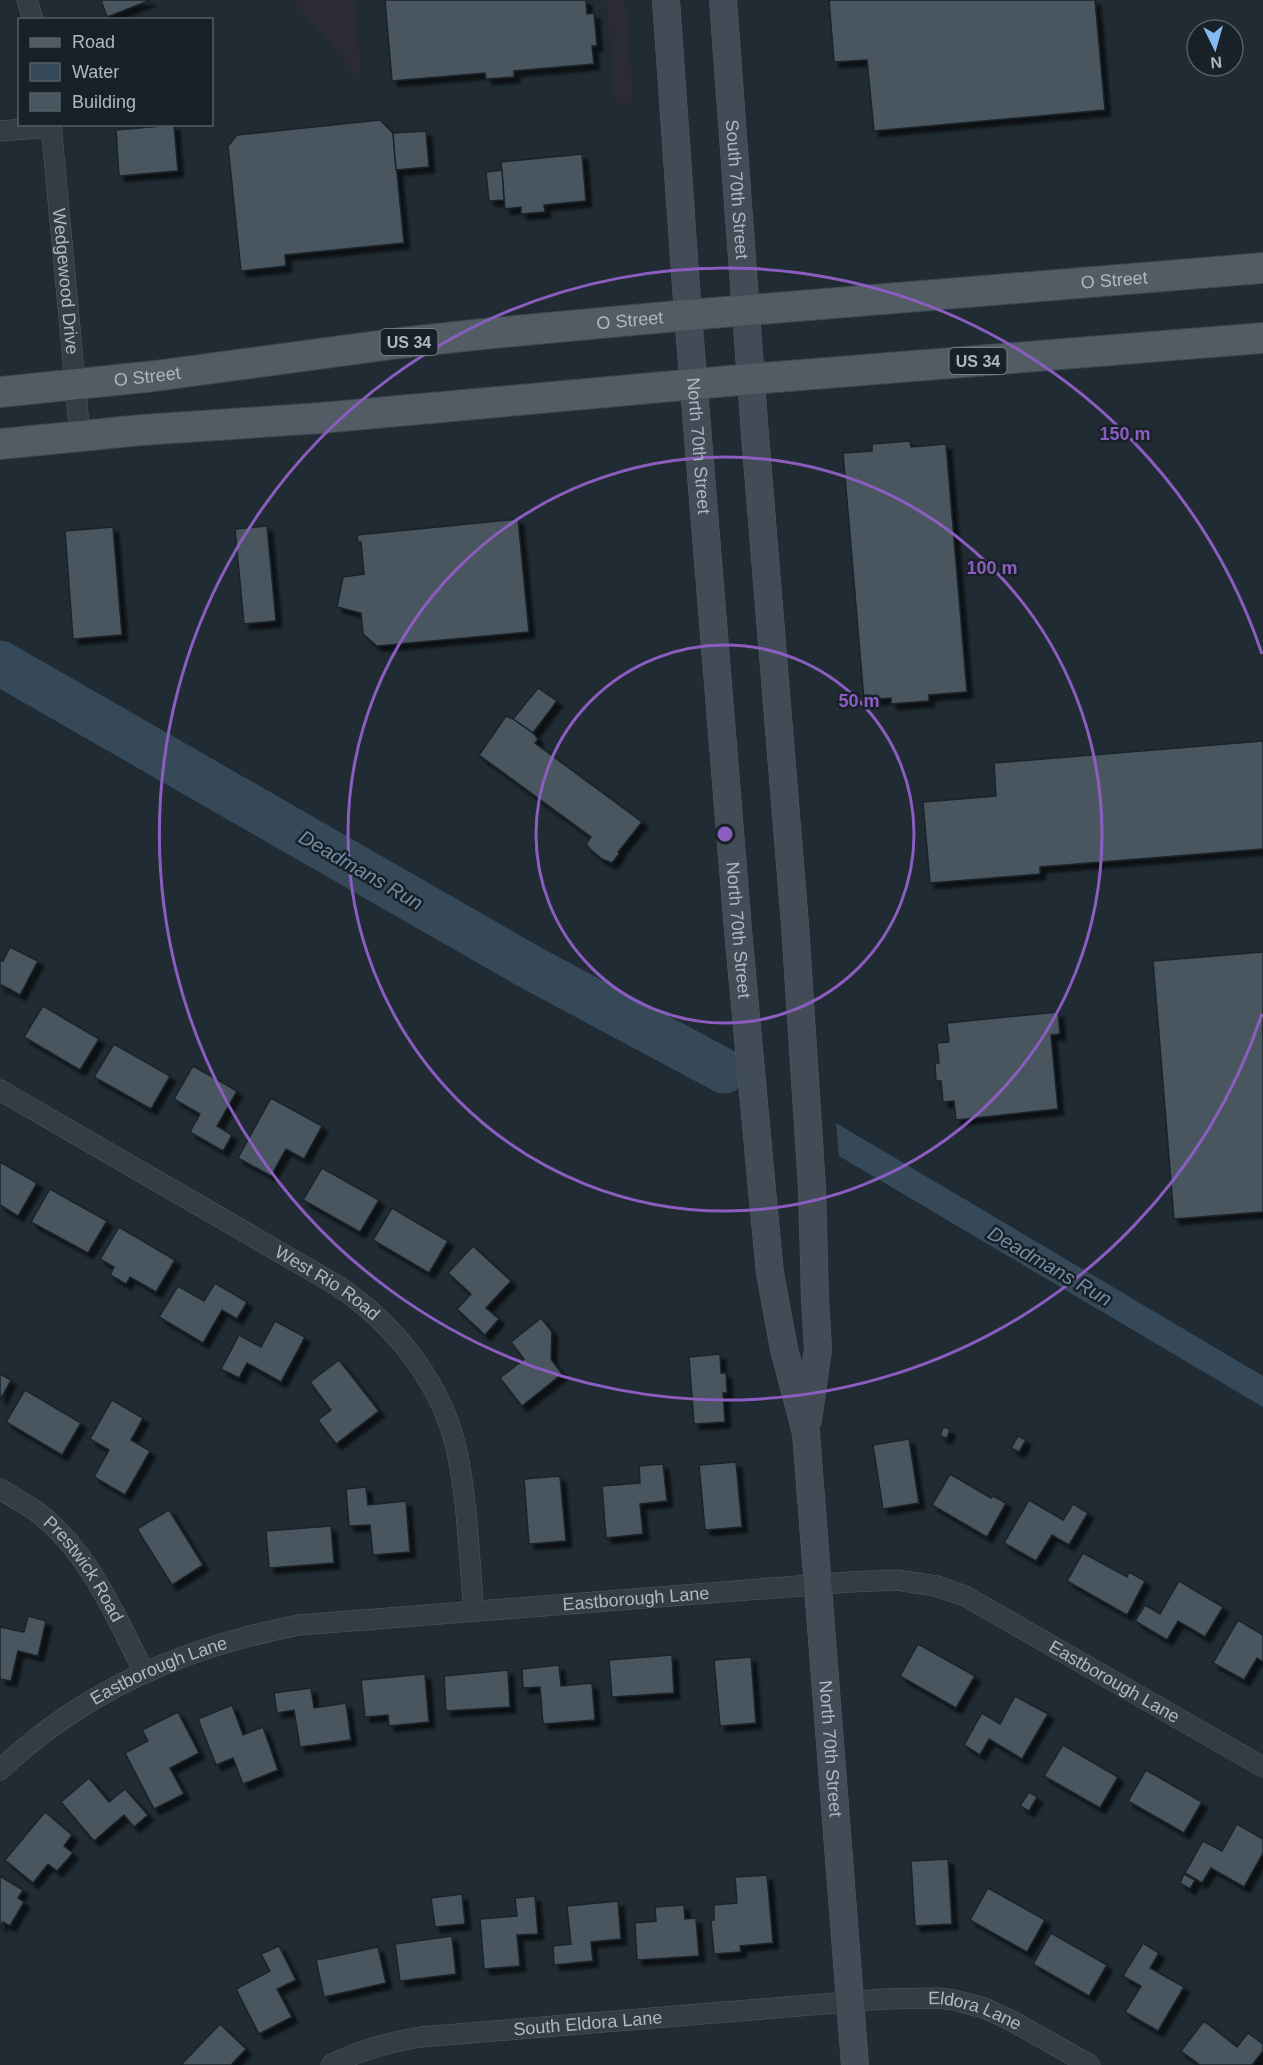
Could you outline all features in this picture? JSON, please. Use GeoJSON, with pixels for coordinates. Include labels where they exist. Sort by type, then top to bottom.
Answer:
{"type":"FeatureCollection","features":[{"type":"Feature","properties":{"kind":"main road"},"geometry":{"type":"LineString","coordinates":[[666,0],[688,315]]}},
{"type":"Feature","properties":{"kind":"main road","name":"South 70th Street"},"geometry":{"type":"LineString","coordinates":[[723,0],[751,379]]}},
{"type":"Feature","properties":{"kind":"main road","name":"O Street"},"geometry":{"type":"LineString","coordinates":[[0,392],[155,376],[400,343],[745,310],[1263,268]]}},
{"type":"Feature","properties":{"kind":"main road","name":"North 70th Street"},"geometry":{"type":"LineString","coordinates":[[688,315],[739,940],[770,1273],[784,1349],[806,1433],[855,2065]]}},
{"type":"Feature","properties":{"kind":"main road","name":"US 34"},"geometry":{"type":"LineString","coordinates":[[0,444],[751,379],[1263,338]]}},
{"type":"Feature","properties":{"kind":"main road","name":"North 70th Street"},"geometry":{"type":"LineString","coordinates":[[751,379],[795,926],[812,1188],[818,1349],[806,1433]]}},
{"type":"Feature","properties":{"kind":"street"},"geometry":{"type":"LineString","coordinates":[[27,0],[32,18]]}},
{"type":"Feature","properties":{"kind":"street"},"geometry":{"type":"LineString","coordinates":[[0,131],[51,126]]}},
{"type":"Feature","properties":{"kind":"street","name":"Wedgewood Drive"},"geometry":{"type":"LineString","coordinates":[[51,126],[80,436]]}},
{"type":"Feature","properties":{"kind":"street","name":"West Rio Road"},"geometry":{"type":"LineString","coordinates":[[0,1089],[354,1296],[403,1343],[425,1376],[452,1433],[464,1495],[474,1611]]}},
{"type":"Feature","properties":{"kind":"street","name":"Prestwick Road"},"geometry":{"type":"LineString","coordinates":[[0,1490],[37,1512],[80,1555],[101,1589],[144,1672]]}},
{"type":"Feature","properties":{"kind":"street","name":"Eastborough Lane"},"geometry":{"type":"LineString","coordinates":[[0,1770],[70,1713],[144,1672],[216,1645],[299,1626],[818,1584],[897,1580],[936,1586],[965,1596],[1263,1767]]}},
{"type":"Feature","properties":{"kind":"street","name":"Eldora Lane"},"geometry":{"type":"LineString","coordinates":[[850,2002],[929,1998],[969,2003],[1012,2021],[1089,2065]]}},
{"type":"Feature","properties":{"kind":"street","name":"South Eldora Lane"},"geometry":{"type":"LineString","coordinates":[[331,2065],[375,2047],[422,2037],[850,2002]]}},
{"type":"Feature","properties":{"kind":"shaded area"},"geometry":{"type":"Polygon","coordinates":[[[292,0],[354,0],[362,81],[292,0]]]}},
{"type":"Feature","properties":{"kind":"shaded area"},"geometry":{"type":"Polygon","coordinates":[[[606,0],[625,0],[634,103],[615,103],[606,0]]]}},
{"type":"Feature","properties":{"kind":"water"},"geometry":{"type":"Polygon","coordinates":[[[836,1123],[1263,1376],[1263,1407],[839,1156],[836,1123]]]}},
{"type":"Feature","properties":{"kind":"building"},"geometry":{"type":"Polygon","coordinates":[[[101,0],[151,0],[107,17],[101,0]]]}},
{"type":"Feature","properties":{"kind":"building"},"geometry":{"type":"Polygon","coordinates":[[[385,0],[586,0],[587,14],[594,13],[597,46],[592,46],[594,64],[514,71],[514,77],[486,79],[485,73],[392,81],[385,0]]]}},
{"type":"Feature","properties":{"kind":"building"},"geometry":{"type":"Polygon","coordinates":[[[829,0],[1095,0],[1105,110],[874,131],[867,60],[834,62],[829,0]]]}},
{"type":"Feature","properties":{"kind":"building"},"geometry":{"type":"Polygon","coordinates":[[[380,120],[393,133],[404,243],[285,255],[286,266],[241,271],[228,146],[237,135],[380,120]]]}},
{"type":"Feature","properties":{"kind":"building"},"geometry":{"type":"Polygon","coordinates":[[[174,126],[178,171],[119,176],[116,130],[174,126]]]}},
{"type":"Feature","properties":{"kind":"building"},"geometry":{"type":"Polygon","coordinates":[[[426,131],[429,167],[396,170],[393,133],[426,131]]]}},
{"type":"Feature","properties":{"kind":"building"},"geometry":{"type":"Polygon","coordinates":[[[582,154],[586,201],[544,205],[545,212],[521,214],[521,207],[505,209],[501,162],[582,154]]]}},
{"type":"Feature","properties":{"kind":"building"},"geometry":{"type":"Polygon","coordinates":[[[502,170],[504,200],[489,201],[486,172],[502,170]]]}},
{"type":"Feature","properties":{"kind":"building"},"geometry":{"type":"Polygon","coordinates":[[[910,441],[911,447],[946,444],[967,692],[929,695],[929,701],[891,704],[891,698],[864,700],[843,453],[872,451],[872,444],[910,441]]]}},
{"type":"Feature","properties":{"kind":"building"},"geometry":{"type":"Polygon","coordinates":[[[518,519],[529,632],[377,646],[363,634],[361,613],[337,607],[343,577],[364,574],[361,542],[358,542],[357,535],[518,519]]]}},
{"type":"Feature","properties":{"kind":"building"},"geometry":{"type":"Polygon","coordinates":[[[267,526],[276,621],[244,624],[235,529],[267,526]]]}},
{"type":"Feature","properties":{"kind":"building"},"geometry":{"type":"Polygon","coordinates":[[[113,527],[122,635],[73,639],[65,531],[113,527]]]}},
{"type":"Feature","properties":{"kind":"building"},"geometry":{"type":"Polygon","coordinates":[[[538,688],[557,701],[533,733],[513,719],[538,688]]]}},
{"type":"Feature","properties":{"kind":"building"},"geometry":{"type":"Polygon","coordinates":[[[506,716],[533,733],[538,739],[535,743],[642,822],[612,863],[602,859],[586,844],[591,837],[479,755],[506,716]]]}},
{"type":"Feature","properties":{"kind":"building"},"geometry":{"type":"Polygon","coordinates":[[[1263,741],[1263,849],[1040,867],[1040,874],[930,883],[923,802],[996,796],[994,763],[1263,741]]]}},
{"type":"Feature","properties":{"kind":"building"},"geometry":{"type":"Polygon","coordinates":[[[10,947],[38,961],[20,995],[2,985],[0,988],[0,960],[3,961],[10,947]]]}},
{"type":"Feature","properties":{"kind":"building"},"geometry":{"type":"Polygon","coordinates":[[[1263,952],[1263,1212],[1174,1219],[1153,961],[1263,952]]]}},
{"type":"Feature","properties":{"kind":"building"},"geometry":{"type":"Polygon","coordinates":[[[43,1006],[99,1039],[80,1070],[24,1037],[43,1006]]]}},
{"type":"Feature","properties":{"kind":"building"},"geometry":{"type":"Polygon","coordinates":[[[1058,1012],[1060,1034],[1051,1035],[1058,1109],[956,1120],[954,1101],[943,1102],[941,1081],[936,1081],[935,1063],[939,1063],[937,1043],[949,1042],[947,1023],[1058,1012]]]}},
{"type":"Feature","properties":{"kind":"building"},"geometry":{"type":"Polygon","coordinates":[[[114,1044],[170,1076],[151,1109],[94,1077],[114,1044]]]}},
{"type":"Feature","properties":{"kind":"building"},"geometry":{"type":"Polygon","coordinates":[[[193,1066],[237,1091],[217,1126],[232,1135],[223,1151],[190,1132],[200,1114],[174,1099],[193,1066]]]}},
{"type":"Feature","properties":{"kind":"building"},"geometry":{"type":"Polygon","coordinates":[[[271,1098],[322,1126],[304,1159],[286,1149],[271,1176],[238,1158],[271,1098]]]}},
{"type":"Feature","properties":{"kind":"building"},"geometry":{"type":"Polygon","coordinates":[[[0,1162],[37,1183],[18,1216],[0,1205],[0,1162]]]}},
{"type":"Feature","properties":{"kind":"building"},"geometry":{"type":"Polygon","coordinates":[[[322,1168],[379,1200],[360,1232],[303,1200],[322,1168]]]}},
{"type":"Feature","properties":{"kind":"building"},"geometry":{"type":"Polygon","coordinates":[[[50,1189],[107,1221],[88,1253],[31,1222],[50,1189]]]}},
{"type":"Feature","properties":{"kind":"building"},"geometry":{"type":"Polygon","coordinates":[[[392,1208],[448,1241],[429,1273],[373,1240],[392,1208]]]}},
{"type":"Feature","properties":{"kind":"building"},"geometry":{"type":"Polygon","coordinates":[[[119,1227],[175,1260],[156,1292],[130,1277],[126,1284],[110,1275],[114,1267],[100,1259],[119,1227]]]}},
{"type":"Feature","properties":{"kind":"building"},"geometry":{"type":"Polygon","coordinates":[[[473,1246],[511,1281],[486,1308],[499,1319],[485,1335],[457,1309],[471,1294],[448,1273],[473,1246]]]}},
{"type":"Feature","properties":{"kind":"building"},"geometry":{"type":"Polygon","coordinates":[[[215,1283],[247,1302],[237,1319],[222,1310],[203,1343],[159,1317],[178,1286],[204,1301],[215,1283]]]}},
{"type":"Feature","properties":{"kind":"building"},"geometry":{"type":"Polygon","coordinates":[[[541,1318],[552,1332],[551,1359],[562,1374],[522,1406],[500,1378],[524,1359],[511,1342],[541,1318]]]}},
{"type":"Feature","properties":{"kind":"building"},"geometry":{"type":"Polygon","coordinates":[[[275,1321],[305,1337],[281,1382],[247,1363],[239,1378],[221,1369],[239,1335],[261,1347],[275,1321]]]}},
{"type":"Feature","properties":{"kind":"building"},"geometry":{"type":"Polygon","coordinates":[[[720,1354],[721,1373],[726,1373],[727,1393],[723,1393],[725,1422],[694,1424],[689,1357],[720,1354]]]}},
{"type":"Feature","properties":{"kind":"building"},"geometry":{"type":"Polygon","coordinates":[[[339,1360],[379,1411],[336,1444],[318,1420],[331,1410],[310,1382],[339,1360]]]}},
{"type":"Feature","properties":{"kind":"building"},"geometry":{"type":"Polygon","coordinates":[[[0,1374],[11,1380],[0,1400],[0,1374]]]}},
{"type":"Feature","properties":{"kind":"building"},"geometry":{"type":"Polygon","coordinates":[[[25,1390],[81,1423],[62,1455],[6,1422],[25,1390]]]}},
{"type":"Feature","properties":{"kind":"building"},"geometry":{"type":"Polygon","coordinates":[[[112,1400],[143,1418],[131,1440],[150,1451],[125,1495],[94,1477],[109,1450],[90,1439],[112,1400]]]}},
{"type":"Feature","properties":{"kind":"building"},"geometry":{"type":"Polygon","coordinates":[[[943,1427],[950,1429],[947,1438],[940,1436],[943,1427]]]}},
{"type":"Feature","properties":{"kind":"building"},"geometry":{"type":"Polygon","coordinates":[[[1018,1436],[1026,1440],[1019,1452],[1011,1448],[1018,1436]]]}},
{"type":"Feature","properties":{"kind":"building"},"geometry":{"type":"Polygon","coordinates":[[[909,1439],[919,1503],[883,1509],[873,1445],[909,1439]]]}},
{"type":"Feature","properties":{"kind":"building"},"geometry":{"type":"Polygon","coordinates":[[[736,1462],[742,1527],[705,1530],[699,1465],[736,1462]]]}},
{"type":"Feature","properties":{"kind":"building"},"geometry":{"type":"Polygon","coordinates":[[[663,1464],[667,1501],[640,1504],[643,1534],[606,1538],[602,1486],[640,1483],[639,1466],[663,1464]]]}},
{"type":"Feature","properties":{"kind":"building"},"geometry":{"type":"Polygon","coordinates":[[[950,1474],[991,1498],[993,1496],[1006,1503],[987,1537],[932,1505],[950,1474]]]}},
{"type":"Feature","properties":{"kind":"building"},"geometry":{"type":"Polygon","coordinates":[[[560,1476],[566,1541],[529,1544],[524,1479],[560,1476]]]}},
{"type":"Feature","properties":{"kind":"building"},"geometry":{"type":"Polygon","coordinates":[[[366,1487],[368,1505],[406,1501],[410,1552],[373,1555],[370,1525],[349,1526],[346,1489],[366,1487]]]}},
{"type":"Feature","properties":{"kind":"building"},"geometry":{"type":"Polygon","coordinates":[[[1029,1500],[1063,1520],[1073,1504],[1088,1513],[1069,1545],[1052,1535],[1036,1561],[1004,1543],[1029,1500]]]}},
{"type":"Feature","properties":{"kind":"building"},"geometry":{"type":"Polygon","coordinates":[[[169,1510],[203,1565],[172,1585],[137,1529],[169,1510]]]}},
{"type":"Feature","properties":{"kind":"building"},"geometry":{"type":"Polygon","coordinates":[[[331,1526],[334,1563],[269,1568],[266,1531],[331,1526]]]}},
{"type":"Feature","properties":{"kind":"building"},"geometry":{"type":"Polygon","coordinates":[[[1083,1553],[1127,1577],[1129,1572],[1145,1581],[1127,1615],[1067,1581],[1083,1553]]]}},
{"type":"Feature","properties":{"kind":"building"},"geometry":{"type":"Polygon","coordinates":[[[1179,1581],[1223,1607],[1205,1637],[1178,1621],[1167,1640],[1135,1621],[1145,1605],[1160,1614],[1179,1581]]]}},
{"type":"Feature","properties":{"kind":"building"},"geometry":{"type":"Polygon","coordinates":[[[28,1616],[46,1621],[38,1656],[18,1651],[11,1681],[0,1679],[0,1627],[24,1632],[28,1616]]]}},
{"type":"Feature","properties":{"kind":"building"},"geometry":{"type":"Polygon","coordinates":[[[1238,1620],[1263,1635],[1263,1662],[1257,1658],[1244,1680],[1213,1663],[1238,1620]]]}},
{"type":"Feature","properties":{"kind":"building"},"geometry":{"type":"Polygon","coordinates":[[[918,1644],[975,1676],[956,1708],[900,1676],[918,1644]]]}},
{"type":"Feature","properties":{"kind":"building"},"geometry":{"type":"Polygon","coordinates":[[[672,1655],[674,1693],[612,1697],[609,1660],[672,1655]]]}},
{"type":"Feature","properties":{"kind":"building"},"geometry":{"type":"Polygon","coordinates":[[[751,1657],[756,1723],[720,1726],[714,1660],[751,1657]]]}},
{"type":"Feature","properties":{"kind":"building"},"geometry":{"type":"Polygon","coordinates":[[[559,1665],[561,1686],[592,1683],[595,1720],[543,1724],[540,1687],[523,1688],[522,1669],[559,1665]]]}},
{"type":"Feature","properties":{"kind":"building"},"geometry":{"type":"Polygon","coordinates":[[[508,1670],[510,1707],[446,1711],[444,1676],[508,1670]]]}},
{"type":"Feature","properties":{"kind":"building"},"geometry":{"type":"Polygon","coordinates":[[[425,1674],[429,1722],[389,1726],[388,1715],[365,1717],[361,1680],[425,1674]]]}},
{"type":"Feature","properties":{"kind":"building"},"geometry":{"type":"Polygon","coordinates":[[[311,1688],[314,1708],[346,1703],[351,1740],[300,1747],[294,1710],[277,1713],[274,1693],[311,1688]]]}},
{"type":"Feature","properties":{"kind":"building"},"geometry":{"type":"Polygon","coordinates":[[[1015,1696],[1048,1714],[1022,1759],[989,1739],[980,1755],[964,1745],[982,1713],[1000,1724],[1015,1696]]]}},
{"type":"Feature","properties":{"kind":"building"},"geometry":{"type":"Polygon","coordinates":[[[232,1705],[243,1735],[263,1727],[278,1770],[243,1784],[233,1758],[216,1765],[198,1719],[232,1705]]]}},
{"type":"Feature","properties":{"kind":"building"},"geometry":{"type":"Polygon","coordinates":[[[178,1712],[199,1753],[170,1768],[184,1794],[154,1809],[125,1753],[148,1741],[142,1730],[178,1712]]]}},
{"type":"Feature","properties":{"kind":"building"},"geometry":{"type":"Polygon","coordinates":[[[1063,1745],[1118,1777],[1100,1808],[1044,1776],[1063,1745]]]}},
{"type":"Feature","properties":{"kind":"building"},"geometry":{"type":"Polygon","coordinates":[[[1146,1770],[1202,1802],[1184,1833],[1128,1801],[1146,1770]]]}},
{"type":"Feature","properties":{"kind":"building"},"geometry":{"type":"Polygon","coordinates":[[[89,1778],[109,1802],[125,1789],[148,1815],[134,1827],[124,1815],[94,1841],[61,1802],[89,1778]]]}},
{"type":"Feature","properties":{"kind":"building"},"geometry":{"type":"Polygon","coordinates":[[[1029,1792],[1037,1797],[1029,1811],[1020,1806],[1029,1792]]]}},
{"type":"Feature","properties":{"kind":"building"},"geometry":{"type":"Polygon","coordinates":[[[45,1812],[72,1835],[64,1846],[73,1853],[57,1871],[48,1864],[33,1883],[5,1860],[45,1812]]]}},
{"type":"Feature","properties":{"kind":"building"},"geometry":{"type":"Polygon","coordinates":[[[1237,1824],[1263,1839],[1263,1853],[1244,1887],[1211,1868],[1202,1883],[1185,1873],[1203,1841],[1222,1851],[1237,1824]]]}},
{"type":"Feature","properties":{"kind":"building"},"geometry":{"type":"Polygon","coordinates":[[[948,1859],[952,1924],[915,1926],[911,1861],[948,1859]]]}},
{"type":"Feature","properties":{"kind":"building"},"geometry":{"type":"Polygon","coordinates":[[[1184,1874],[1195,1880],[1190,1889],[1180,1883],[1184,1874]]]}},
{"type":"Feature","properties":{"kind":"building"},"geometry":{"type":"Polygon","coordinates":[[[767,1875],[773,1943],[740,1946],[741,1952],[714,1954],[711,1920],[714,1920],[714,1905],[737,1903],[735,1877],[767,1875]]]}},
{"type":"Feature","properties":{"kind":"building"},"geometry":{"type":"Polygon","coordinates":[[[0,1876],[23,1890],[18,1898],[24,1902],[10,1926],[3,1922],[0,1927],[0,1876]]]}},
{"type":"Feature","properties":{"kind":"building"},"geometry":{"type":"Polygon","coordinates":[[[988,1888],[1045,1920],[1027,1952],[970,1920],[988,1888]]]}},
{"type":"Feature","properties":{"kind":"building"},"geometry":{"type":"Polygon","coordinates":[[[462,1894],[465,1924],[435,1927],[431,1898],[462,1894]]]}},
{"type":"Feature","properties":{"kind":"building"},"geometry":{"type":"Polygon","coordinates":[[[535,1896],[538,1934],[517,1935],[520,1966],[484,1969],[480,1919],[517,1916],[515,1898],[535,1896]]]}},
{"type":"Feature","properties":{"kind":"building"},"geometry":{"type":"Polygon","coordinates":[[[618,1901],[621,1939],[591,1942],[593,1961],[554,1965],[553,1946],[571,1944],[567,1906],[618,1901]]]}},
{"type":"Feature","properties":{"kind":"building"},"geometry":{"type":"Polygon","coordinates":[[[684,1905],[685,1919],[696,1918],[699,1956],[637,1960],[635,1923],[656,1921],[655,1907],[684,1905]]]}},
{"type":"Feature","properties":{"kind":"building"},"geometry":{"type":"Polygon","coordinates":[[[1051,1933],[1107,1965],[1089,1996],[1033,1964],[1051,1933]]]}},
{"type":"Feature","properties":{"kind":"building"},"geometry":{"type":"Polygon","coordinates":[[[452,1936],[456,1974],[400,1981],[395,1944],[452,1936]]]}},
{"type":"Feature","properties":{"kind":"building"},"geometry":{"type":"Polygon","coordinates":[[[1143,1943],[1159,1953],[1150,1968],[1184,1987],[1158,2031],[1125,2012],[1141,1986],[1123,1976],[1143,1943]]]}},
{"type":"Feature","properties":{"kind":"building"},"geometry":{"type":"Polygon","coordinates":[[[279,1946],[296,1980],[277,1989],[292,2017],[259,2034],[236,1989],[270,1971],[261,1954],[279,1946]]]}},
{"type":"Feature","properties":{"kind":"building"},"geometry":{"type":"Polygon","coordinates":[[[378,1947],[386,1983],[324,1997],[316,1960],[378,1947]]]}},
{"type":"Feature","properties":{"kind":"building"},"geometry":{"type":"Polygon","coordinates":[[[1204,2021],[1237,2047],[1248,2033],[1263,2044],[1263,2051],[1252,2065],[1200,2065],[1181,2051],[1204,2021]]]}},
{"type":"Feature","properties":{"kind":"building"},"geometry":{"type":"Polygon","coordinates":[[[220,2024],[246,2049],[231,2065],[181,2065],[220,2024]]]}},
{"type":"Feature","properties":{"kind":"waterway","name":"Deadmans Run"},"geometry":{"type":"LineString","coordinates":[[0,663],[528,966],[724,1071]]}}]}
